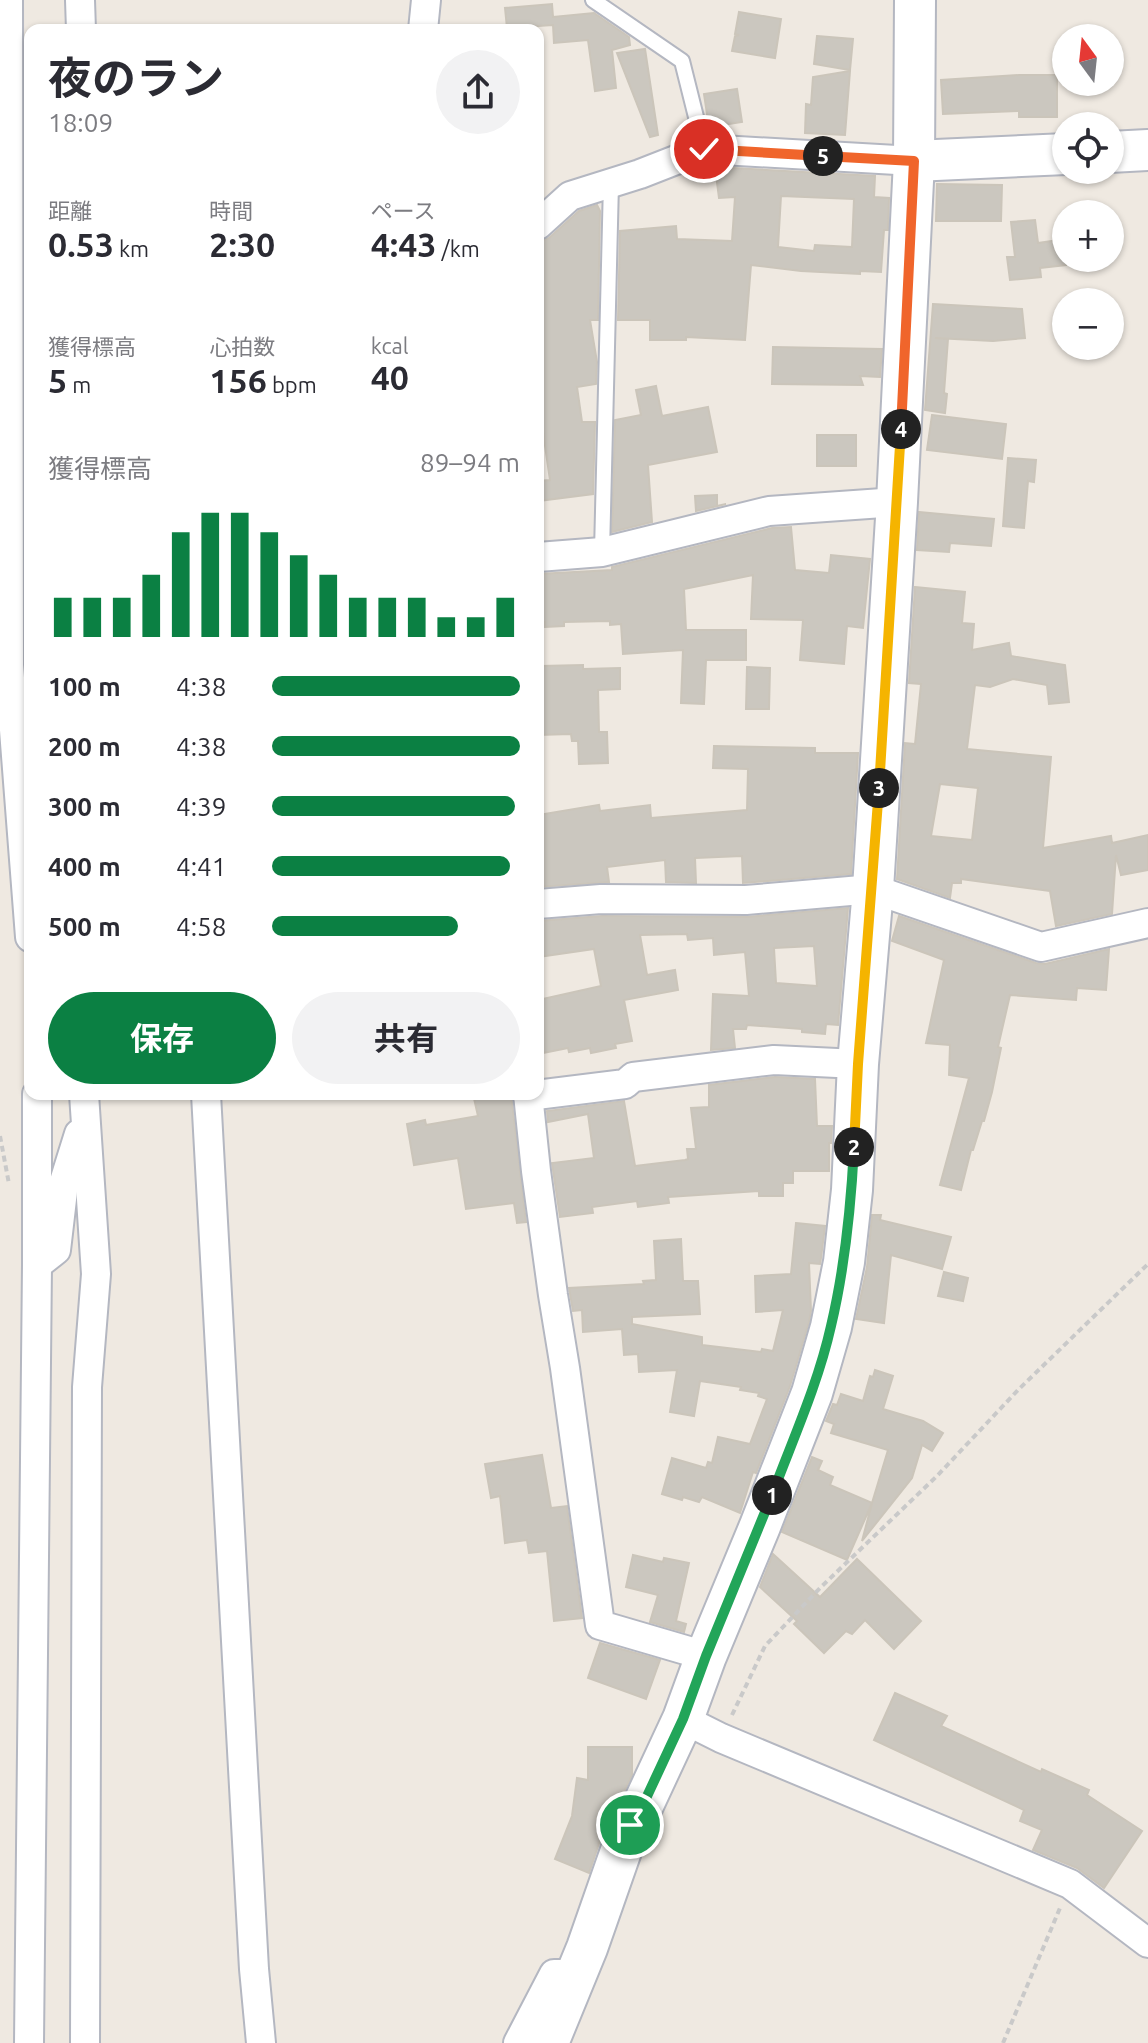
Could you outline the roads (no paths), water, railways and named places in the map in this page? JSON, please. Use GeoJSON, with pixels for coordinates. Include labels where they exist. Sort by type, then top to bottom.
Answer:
{"type":"FeatureCollection","features":[{"type":"Feature","properties":{"kind":"main road"},"geometry":{"type":"LineString","coordinates":[[548,2043],[630,1825],[642,1807],[683,1719],[812,1393],[831,1327],[844,1262],[873,889],[897,502],[914,161],[915,0]]}},
{"type":"Feature","properties":{"kind":"main road"},"geometry":{"type":"LineString","coordinates":[[1124,151],[1148,150]]}},
{"type":"Feature","properties":{"kind":"main road"},"geometry":{"type":"LineString","coordinates":[[914,161],[1052,155]]}},
{"type":"Feature","properties":{"kind":"street"},"geometry":{"type":"LineString","coordinates":[[8,0],[9,665],[24,859]]}},
{"type":"Feature","properties":{"kind":"street"},"geometry":{"type":"LineString","coordinates":[[80,0],[81,24]]}},
{"type":"Feature","properties":{"kind":"street"},"geometry":{"type":"LineString","coordinates":[[424,24],[426,0]]}},
{"type":"Feature","properties":{"kind":"street"},"geometry":{"type":"LineString","coordinates":[[544,220],[570,196],[704,149],[914,161]]}},
{"type":"Feature","properties":{"kind":"street"},"geometry":{"type":"LineString","coordinates":[[544,557],[602,552],[769,511],[897,502]]}},
{"type":"Feature","properties":{"kind":"street"},"geometry":{"type":"LineString","coordinates":[[544,904],[601,899],[746,900],[873,889],[1041,947],[1148,923]]}},
{"type":"Feature","properties":{"kind":"street"},"geometry":{"type":"LineString","coordinates":[[544,1093],[625,1084],[633,1077],[774,1060],[858,1064]]}},
{"type":"Feature","properties":{"kind":"street"},"geometry":{"type":"LineString","coordinates":[[29,2043],[37,1100]]}},
{"type":"Feature","properties":{"kind":"street"},"geometry":{"type":"LineString","coordinates":[[206,1100],[254,1969],[261,2043]]}},
{"type":"Feature","properties":{"kind":"street"},"geometry":{"type":"LineString","coordinates":[[529,1100],[600,1625],[706,1656]]}},
{"type":"Feature","properties":{"kind":"street"},"geometry":{"type":"LineString","coordinates":[[37,1265],[56,1250],[64,1182],[86,1102]]}},
{"type":"Feature","properties":{"kind":"street"},"geometry":{"type":"LineString","coordinates":[[85,2043],[87,1387],[96,1274],[86,1102]]}},
{"type":"Feature","properties":{"kind":"street"},"geometry":{"type":"LineString","coordinates":[[683,1719],[721,1738],[1070,1884],[1148,1943]]}},
{"type":"Feature","properties":{"kind":"street"},"geometry":{"type":"LineString","coordinates":[[518,2043],[554,1974],[576,1974]]}},
{"type":"Feature","properties":{"kind":"lane"},"geometry":{"type":"LineString","coordinates":[[593,0],[682,61],[704,149]]}},
{"type":"Feature","properties":{"kind":"lane"},"geometry":{"type":"LineString","coordinates":[[602,552],[611,183]]}}]}
